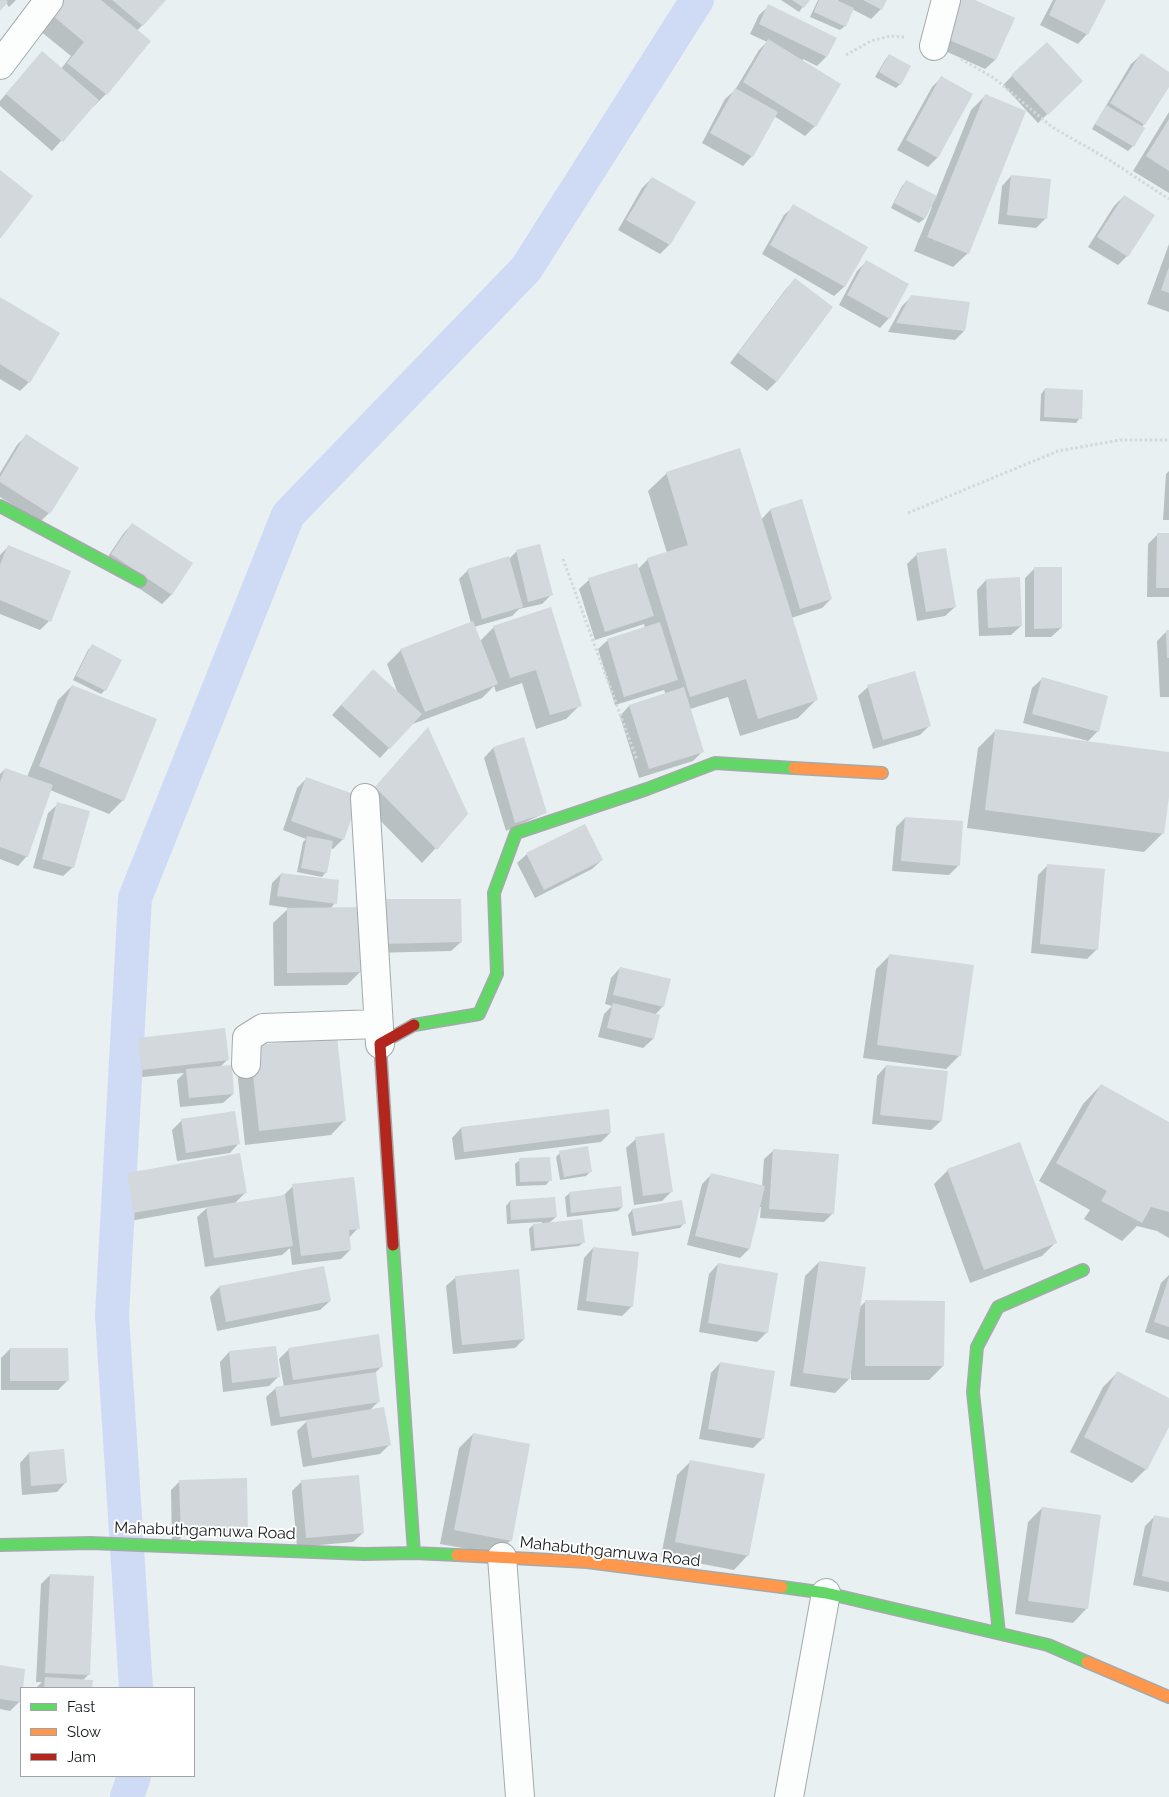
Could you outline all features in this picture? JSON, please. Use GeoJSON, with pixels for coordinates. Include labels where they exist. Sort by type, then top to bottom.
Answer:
{"type":"FeatureCollection","features":[{"type":"Feature","properties":{"kind":"street"},"geometry":{"type":"LineString","coordinates":[[0,65],[49,0]]}},
{"type":"Feature","properties":{"kind":"street"},"geometry":{"type":"LineString","coordinates":[[934,46],[946,0]]}},
{"type":"Feature","properties":{"kind":"street"},"geometry":{"type":"LineString","coordinates":[[0,506],[140,581]]}},
{"type":"Feature","properties":{"kind":"street"},"geometry":{"type":"LineString","coordinates":[[246,1064],[247,1038],[263,1028],[379,1034],[411,1026],[479,1014],[497,974],[494,893],[516,833],[647,789],[715,763],[882,773]]}},
{"type":"Feature","properties":{"kind":"street"},"geometry":{"type":"LineString","coordinates":[[365,798],[414,1553]]}},
{"type":"Feature","properties":{"kind":"street"},"geometry":{"type":"LineString","coordinates":[[999,1633],[973,1392],[977,1348],[998,1307],[1083,1270]]}},
{"type":"Feature","properties":{"kind":"street","name":"Mahabuthgamuwa Road"},"geometry":{"type":"LineString","coordinates":[[0,1545],[90,1543],[364,1554],[414,1553],[502,1557],[587,1562],[826,1593],[1048,1645],[1169,1697]]}},
{"type":"Feature","properties":{"kind":"street"},"geometry":{"type":"LineString","coordinates":[[502,1557],[520,1797]]}},
{"type":"Feature","properties":{"kind":"street"},"geometry":{"type":"LineString","coordinates":[[789,1797],[826,1593]]}},
{"type":"Feature","properties":{"kind":"path"},"geometry":{"type":"LineString","coordinates":[[846,55],[872,41],[890,36],[910,38],[934,46],[994,78],[1052,127],[1106,158],[1169,199]]}},
{"type":"Feature","properties":{"kind":"path"},"geometry":{"type":"LineString","coordinates":[[908,514],[1058,451],[1120,440],[1169,440]]}},
{"type":"Feature","properties":{"kind":"path"},"geometry":{"type":"LineString","coordinates":[[564,559],[647,789]]}},
{"type":"Feature","properties":{"kind":"building"},"geometry":{"type":"Polygon","coordinates":[[[0,0],[8,2],[0,11],[0,0]]]}},
{"type":"Feature","properties":{"kind":"building"},"geometry":{"type":"Polygon","coordinates":[[[64,0],[101,0],[151,41],[107,95],[67,63],[84,42],[52,15],[64,0]]]}},
{"type":"Feature","properties":{"kind":"building"},"geometry":{"type":"Polygon","coordinates":[[[112,0],[166,0],[143,26],[112,0]]]}},
{"type":"Feature","properties":{"kind":"building"},"geometry":{"type":"Polygon","coordinates":[[[792,0],[810,0],[804,8],[792,0]]]}},
{"type":"Feature","properties":{"kind":"building"},"geometry":{"type":"Polygon","coordinates":[[[819,0],[836,0],[854,8],[846,27],[814,12],[819,0]]]}},
{"type":"Feature","properties":{"kind":"building"},"geometry":{"type":"Polygon","coordinates":[[[863,0],[887,0],[882,10],[863,0]]]}},
{"type":"Feature","properties":{"kind":"building"},"geometry":{"type":"Polygon","coordinates":[[[956,0],[975,0],[1015,18],[996,60],[940,36],[956,0]]]}},
{"type":"Feature","properties":{"kind":"building"},"geometry":{"type":"Polygon","coordinates":[[[1056,0],[1106,0],[1088,35],[1049,15],[1056,0]]]}},
{"type":"Feature","properties":{"kind":"building"},"geometry":{"type":"Polygon","coordinates":[[[768,4],[837,38],[827,57],[759,24],[768,4]]]}},
{"type":"Feature","properties":{"kind":"building"},"geometry":{"type":"Polygon","coordinates":[[[768,39],[841,84],[816,127],[743,82],[768,39]]]}},
{"type":"Feature","properties":{"kind":"building"},"geometry":{"type":"Polygon","coordinates":[[[1047,42],[1083,81],[1048,115],[1011,75],[1047,42]]]}},
{"type":"Feature","properties":{"kind":"building"},"geometry":{"type":"Polygon","coordinates":[[[42,51],[99,100],[63,142],[6,94],[42,51]]]}},
{"type":"Feature","properties":{"kind":"building"},"geometry":{"type":"Polygon","coordinates":[[[1141,53],[1169,72],[1169,87],[1145,125],[1110,103],[1141,53]]]}},
{"type":"Feature","properties":{"kind":"building"},"geometry":{"type":"Polygon","coordinates":[[[889,54],[911,66],[901,85],[879,72],[889,54]]]}},
{"type":"Feature","properties":{"kind":"building"},"geometry":{"type":"Polygon","coordinates":[[[941,76],[973,94],[938,158],[906,140],[941,76]]]}},
{"type":"Feature","properties":{"kind":"building"},"geometry":{"type":"Polygon","coordinates":[[[735,88],[778,112],[753,157],[710,133],[735,88]]]}},
{"type":"Feature","properties":{"kind":"building"},"geometry":{"type":"Polygon","coordinates":[[[985,94],[1026,111],[969,254],[927,237],[985,94]]]}},
{"type":"Feature","properties":{"kind":"building"},"geometry":{"type":"Polygon","coordinates":[[[1106,105],[1145,128],[1134,147],[1095,124],[1106,105]]]}},
{"type":"Feature","properties":{"kind":"building"},"geometry":{"type":"Polygon","coordinates":[[[1169,119],[1169,171],[1146,156],[1169,119]]]}},
{"type":"Feature","properties":{"kind":"building"},"geometry":{"type":"Polygon","coordinates":[[[0,170],[33,196],[0,239],[0,170]]]}},
{"type":"Feature","properties":{"kind":"building"},"geometry":{"type":"Polygon","coordinates":[[[1011,175],[1051,179],[1047,219],[1007,215],[1011,175]]]}},
{"type":"Feature","properties":{"kind":"building"},"geometry":{"type":"Polygon","coordinates":[[[652,177],[696,202],[670,245],[626,220],[652,177]]]}},
{"type":"Feature","properties":{"kind":"building"},"geometry":{"type":"Polygon","coordinates":[[[906,180],[937,196],[925,219],[894,203],[906,180]]]}},
{"type":"Feature","properties":{"kind":"building"},"geometry":{"type":"Polygon","coordinates":[[[1124,195],[1155,215],[1128,257],[1097,237],[1124,195]]]}},
{"type":"Feature","properties":{"kind":"building"},"geometry":{"type":"Polygon","coordinates":[[[793,204],[868,247],[845,287],[770,245],[793,204]]]}},
{"type":"Feature","properties":{"kind":"building"},"geometry":{"type":"Polygon","coordinates":[[[866,260],[909,284],[890,319],[847,295],[866,260]]]}},
{"type":"Feature","properties":{"kind":"building"},"geometry":{"type":"Polygon","coordinates":[[[1169,267],[1169,293],[1161,290],[1169,267]]]}},
{"type":"Feature","properties":{"kind":"building"},"geometry":{"type":"Polygon","coordinates":[[[795,278],[833,307],[777,382],[738,353],[795,278]]]}},
{"type":"Feature","properties":{"kind":"building"},"geometry":{"type":"Polygon","coordinates":[[[911,295],[970,302],[965,331],[896,323],[911,295]]]}},
{"type":"Feature","properties":{"kind":"building"},"geometry":{"type":"Polygon","coordinates":[[[0,297],[60,333],[30,383],[0,364],[0,297]]]}},
{"type":"Feature","properties":{"kind":"building"},"geometry":{"type":"Polygon","coordinates":[[[1045,388],[1083,390],[1082,419],[1044,417],[1045,388]]]}},
{"type":"Feature","properties":{"kind":"building"},"geometry":{"type":"Polygon","coordinates":[[[26,434],[79,468],[50,514],[0,482],[0,477],[26,434]]]}},
{"type":"Feature","properties":{"kind":"building"},"geometry":{"type":"Polygon","coordinates":[[[740,448],[818,700],[758,719],[746,679],[690,697],[647,558],[688,545],[666,472],[740,448]]]}},
{"type":"Feature","properties":{"kind":"building"},"geometry":{"type":"Polygon","coordinates":[[[802,499],[832,599],[800,609],[770,509],[802,499]]]}},
{"type":"Feature","properties":{"kind":"building"},"geometry":{"type":"Polygon","coordinates":[[[132,523],[193,563],[172,595],[111,554],[132,523]]]}},
{"type":"Feature","properties":{"kind":"building"},"geometry":{"type":"Polygon","coordinates":[[[1157,533],[1169,533],[1169,588],[1156,588],[1157,533]]]}},
{"type":"Feature","properties":{"kind":"building"},"geometry":{"type":"Polygon","coordinates":[[[540,544],[553,595],[528,602],[516,550],[540,544]]]}},
{"type":"Feature","properties":{"kind":"building"},"geometry":{"type":"Polygon","coordinates":[[[8,545],[71,571],[51,622],[0,600],[0,565],[8,545]]]}},
{"type":"Feature","properties":{"kind":"building"},"geometry":{"type":"Polygon","coordinates":[[[946,548],[956,607],[926,612],[916,553],[946,548]]]}},
{"type":"Feature","properties":{"kind":"building"},"geometry":{"type":"Polygon","coordinates":[[[509,556],[523,607],[482,619],[467,569],[509,556]]]}},
{"type":"Feature","properties":{"kind":"building"},"geometry":{"type":"Polygon","coordinates":[[[637,563],[654,616],[605,632],[588,578],[637,563]]]}},
{"type":"Feature","properties":{"kind":"building"},"geometry":{"type":"Polygon","coordinates":[[[1034,567],[1062,567],[1062,628],[1034,629],[1034,567]]]}},
{"type":"Feature","properties":{"kind":"building"},"geometry":{"type":"Polygon","coordinates":[[[1020,577],[1022,626],[988,628],[986,579],[1020,577]]]}},
{"type":"Feature","properties":{"kind":"building"},"geometry":{"type":"Polygon","coordinates":[[[551,607],[582,706],[550,715],[536,670],[510,678],[493,626],[551,607]]]}},
{"type":"Feature","properties":{"kind":"building"},"geometry":{"type":"Polygon","coordinates":[[[473,621],[498,684],[425,712],[400,649],[473,621]]]}},
{"type":"Feature","properties":{"kind":"building"},"geometry":{"type":"Polygon","coordinates":[[[660,622],[678,680],[624,697],[607,639],[660,622]]]}},
{"type":"Feature","properties":{"kind":"building"},"geometry":{"type":"Polygon","coordinates":[[[1166,630],[1169,630],[1169,658],[1167,658],[1166,630]]]}},
{"type":"Feature","properties":{"kind":"building"},"geometry":{"type":"Polygon","coordinates":[[[92,644],[122,660],[106,691],[76,676],[92,644]]]}},
{"type":"Feature","properties":{"kind":"building"},"geometry":{"type":"Polygon","coordinates":[[[373,669],[422,714],[390,749],[341,705],[373,669]]]}},
{"type":"Feature","properties":{"kind":"building"},"geometry":{"type":"Polygon","coordinates":[[[915,671],[931,726],[883,740],[867,685],[915,671]]]}},
{"type":"Feature","properties":{"kind":"building"},"geometry":{"type":"Polygon","coordinates":[[[1042,677],[1108,696],[1099,732],[1032,714],[1042,677]]]}},
{"type":"Feature","properties":{"kind":"building"},"geometry":{"type":"Polygon","coordinates":[[[72,685],[157,719],[124,801],[39,766],[72,685]]]}},
{"type":"Feature","properties":{"kind":"building"},"geometry":{"type":"Polygon","coordinates":[[[684,687],[704,752],[649,769],[629,705],[684,687]]]}},
{"type":"Feature","properties":{"kind":"building"},"geometry":{"type":"Polygon","coordinates":[[[428,727],[468,814],[437,850],[375,787],[428,727]]]}},
{"type":"Feature","properties":{"kind":"building"},"geometry":{"type":"Polygon","coordinates":[[[995,729],[1169,752],[1169,797],[1164,834],[985,810],[995,729]]]}},
{"type":"Feature","properties":{"kind":"building"},"geometry":{"type":"Polygon","coordinates":[[[524,737],[547,813],[515,823],[493,747],[524,737]]]}},
{"type":"Feature","properties":{"kind":"building"},"geometry":{"type":"Polygon","coordinates":[[[5,768],[53,785],[28,857],[0,847],[0,782],[5,768]]]}},
{"type":"Feature","properties":{"kind":"building"},"geometry":{"type":"Polygon","coordinates":[[[306,777],[359,796],[344,840],[291,821],[306,777]]]}},
{"type":"Feature","properties":{"kind":"building"},"geometry":{"type":"Polygon","coordinates":[[[57,802],[90,811],[74,868],[42,859],[57,802]]]}},
{"type":"Feature","properties":{"kind":"building"},"geometry":{"type":"Polygon","coordinates":[[[905,817],[963,821],[960,866],[901,861],[905,817]]]}},
{"type":"Feature","properties":{"kind":"building"},"geometry":{"type":"Polygon","coordinates":[[[585,824],[603,860],[544,890],[526,853],[585,824]]]}},
{"type":"Feature","properties":{"kind":"building"},"geometry":{"type":"Polygon","coordinates":[[[307,836],[333,841],[327,873],[301,868],[307,836]]]}},
{"type":"Feature","properties":{"kind":"building"},"geometry":{"type":"Polygon","coordinates":[[[1047,864],[1105,869],[1098,950],[1040,944],[1047,864]]]}},
{"type":"Feature","properties":{"kind":"building"},"geometry":{"type":"Polygon","coordinates":[[[281,873],[339,880],[337,904],[277,896],[281,873]]]}},
{"type":"Feature","properties":{"kind":"building"},"geometry":{"type":"Polygon","coordinates":[[[381,899],[461,899],[462,942],[381,944],[381,899]]]}},
{"type":"Feature","properties":{"kind":"building"},"geometry":{"type":"Polygon","coordinates":[[[361,907],[362,972],[287,973],[287,908],[361,907]]]}},
{"type":"Feature","properties":{"kind":"building"},"geometry":{"type":"Polygon","coordinates":[[[889,954],[974,965],[961,1056],[877,1045],[889,954]]]}},
{"type":"Feature","properties":{"kind":"building"},"geometry":{"type":"Polygon","coordinates":[[[620,967],[671,979],[664,1007],[613,995],[620,967]]]}},
{"type":"Feature","properties":{"kind":"building"},"geometry":{"type":"Polygon","coordinates":[[[613,1003],[660,1015],[654,1039],[607,1028],[613,1003]]]}},
{"type":"Feature","properties":{"kind":"building"},"geometry":{"type":"Polygon","coordinates":[[[225,1028],[229,1060],[141,1070],[138,1038],[225,1028]]]}},
{"type":"Feature","properties":{"kind":"building"},"geometry":{"type":"Polygon","coordinates":[[[337,1036],[346,1121],[259,1131],[250,1046],[337,1036]]]}},
{"type":"Feature","properties":{"kind":"building"},"geometry":{"type":"Polygon","coordinates":[[[232,1065],[234,1094],[189,1098],[186,1069],[232,1065]]]}},
{"type":"Feature","properties":{"kind":"building"},"geometry":{"type":"Polygon","coordinates":[[[886,1065],[948,1071],[942,1121],[880,1115],[886,1065]]]}},
{"type":"Feature","properties":{"kind":"building"},"geometry":{"type":"Polygon","coordinates":[[[1101,1084],[1169,1122],[1169,1212],[1151,1207],[1142,1223],[1101,1201],[1107,1191],[1056,1163],[1101,1084]]]}},
{"type":"Feature","properties":{"kind":"building"},"geometry":{"type":"Polygon","coordinates":[[[609,1109],[611,1133],[464,1152],[461,1127],[609,1109]]]}},
{"type":"Feature","properties":{"kind":"building"},"geometry":{"type":"Polygon","coordinates":[[[235,1111],[240,1144],[186,1153],[181,1119],[235,1111]]]}},
{"type":"Feature","properties":{"kind":"building"},"geometry":{"type":"Polygon","coordinates":[[[664,1133],[673,1192],[643,1196],[635,1137],[664,1133]]]}},
{"type":"Feature","properties":{"kind":"building"},"geometry":{"type":"Polygon","coordinates":[[[1020,1142],[1057,1243],[984,1270],[947,1169],[1020,1142]]]}},
{"type":"Feature","properties":{"kind":"building"},"geometry":{"type":"Polygon","coordinates":[[[588,1146],[592,1172],[564,1177],[559,1151],[588,1146]]]}},
{"type":"Feature","properties":{"kind":"building"},"geometry":{"type":"Polygon","coordinates":[[[773,1149],[839,1154],[834,1214],[769,1209],[773,1149]]]}},
{"type":"Feature","properties":{"kind":"building"},"geometry":{"type":"Polygon","coordinates":[[[240,1153],[247,1193],[133,1213],[127,1173],[240,1153]]]}},
{"type":"Feature","properties":{"kind":"building"},"geometry":{"type":"Polygon","coordinates":[[[550,1157],[552,1181],[520,1182],[519,1158],[550,1157]]]}},
{"type":"Feature","properties":{"kind":"building"},"geometry":{"type":"Polygon","coordinates":[[[711,1173],[765,1186],[750,1249],[695,1236],[711,1173]]]}},
{"type":"Feature","properties":{"kind":"building"},"geometry":{"type":"Polygon","coordinates":[[[354,1177],[360,1229],[349,1230],[351,1250],[301,1256],[292,1184],[354,1177]]]}},
{"type":"Feature","properties":{"kind":"building"},"geometry":{"type":"Polygon","coordinates":[[[621,1186],[623,1207],[571,1213],[569,1192],[621,1186]]]}},
{"type":"Feature","properties":{"kind":"building"},"geometry":{"type":"Polygon","coordinates":[[[285,1195],[293,1246],[214,1258],[206,1207],[285,1195]]]}},
{"type":"Feature","properties":{"kind":"building"},"geometry":{"type":"Polygon","coordinates":[[[555,1197],[557,1217],[511,1220],[510,1200],[555,1197]]]}},
{"type":"Feature","properties":{"kind":"building"},"geometry":{"type":"Polygon","coordinates":[[[682,1200],[686,1224],[636,1232],[632,1209],[682,1200]]]}},
{"type":"Feature","properties":{"kind":"building"},"geometry":{"type":"Polygon","coordinates":[[[582,1219],[585,1243],[535,1248],[533,1224],[582,1219]]]}},
{"type":"Feature","properties":{"kind":"building"},"geometry":{"type":"Polygon","coordinates":[[[593,1247],[639,1252],[633,1307],[586,1301],[593,1247]]]}},
{"type":"Feature","properties":{"kind":"building"},"geometry":{"type":"Polygon","coordinates":[[[819,1261],[866,1267],[850,1379],[803,1373],[819,1261]]]}},
{"type":"Feature","properties":{"kind":"building"},"geometry":{"type":"Polygon","coordinates":[[[718,1263],[778,1273],[768,1333],[708,1323],[718,1263]]]}},
{"type":"Feature","properties":{"kind":"building"},"geometry":{"type":"Polygon","coordinates":[[[324,1266],[331,1301],[226,1322],[219,1286],[324,1266]]]}},
{"type":"Feature","properties":{"kind":"building"},"geometry":{"type":"Polygon","coordinates":[[[519,1269],[525,1339],[462,1345],[455,1276],[519,1269]]]}},
{"type":"Feature","properties":{"kind":"building"},"geometry":{"type":"Polygon","coordinates":[[[1169,1277],[1169,1327],[1154,1322],[1169,1277]]]}},
{"type":"Feature","properties":{"kind":"building"},"geometry":{"type":"Polygon","coordinates":[[[865,1300],[945,1301],[944,1366],[865,1366],[865,1300]]]}},
{"type":"Feature","properties":{"kind":"building"},"geometry":{"type":"Polygon","coordinates":[[[379,1334],[383,1367],[293,1380],[288,1348],[379,1334]]]}},
{"type":"Feature","properties":{"kind":"building"},"geometry":{"type":"Polygon","coordinates":[[[276,1346],[280,1377],[232,1383],[229,1351],[276,1346]]]}},
{"type":"Feature","properties":{"kind":"building"},"geometry":{"type":"Polygon","coordinates":[[[10,1348],[68,1348],[69,1381],[10,1381],[10,1348]]]}},
{"type":"Feature","properties":{"kind":"building"},"geometry":{"type":"Polygon","coordinates":[[[720,1362],[775,1371],[764,1439],[708,1429],[720,1362]]]}},
{"type":"Feature","properties":{"kind":"building"},"geometry":{"type":"Polygon","coordinates":[[[1117,1371],[1169,1398],[1169,1427],[1147,1470],[1084,1437],[1117,1371]]]}},
{"type":"Feature","properties":{"kind":"building"},"geometry":{"type":"Polygon","coordinates":[[[376,1372],[380,1402],[280,1417],[275,1387],[376,1372]]]}},
{"type":"Feature","properties":{"kind":"building"},"geometry":{"type":"Polygon","coordinates":[[[384,1407],[391,1445],[312,1458],[306,1420],[384,1407]]]}},
{"type":"Feature","properties":{"kind":"building"},"geometry":{"type":"Polygon","coordinates":[[[473,1433],[530,1444],[512,1541],[454,1530],[473,1433]]]}},
{"type":"Feature","properties":{"kind":"building"},"geometry":{"type":"Polygon","coordinates":[[[64,1449],[67,1483],[31,1486],[29,1452],[64,1449]]]}},
{"type":"Feature","properties":{"kind":"building"},"geometry":{"type":"Polygon","coordinates":[[[690,1460],[765,1474],[749,1556],[675,1542],[690,1460]]]}},
{"type":"Feature","properties":{"kind":"building"},"geometry":{"type":"Polygon","coordinates":[[[359,1475],[364,1533],[306,1538],[301,1480],[359,1475]]]}},
{"type":"Feature","properties":{"kind":"building"},"geometry":{"type":"Polygon","coordinates":[[[247,1478],[248,1535],[181,1537],[179,1480],[247,1478]]]}},
{"type":"Feature","properties":{"kind":"building"},"geometry":{"type":"Polygon","coordinates":[[[1042,1507],[1101,1515],[1088,1609],[1028,1601],[1042,1507]]]}},
{"type":"Feature","properties":{"kind":"building"},"geometry":{"type":"Polygon","coordinates":[[[1154,1515],[1169,1518],[1169,1582],[1142,1576],[1154,1515]]]}},
{"type":"Feature","properties":{"kind":"building"},"geometry":{"type":"Polygon","coordinates":[[[50,1574],[94,1576],[90,1675],[45,1673],[50,1574]]]}},
{"type":"Feature","properties":{"kind":"building"},"geometry":{"type":"Polygon","coordinates":[[[0,1665],[25,1669],[23,1687],[20,1687],[20,1702],[0,1699],[0,1665]]]}},
{"type":"Feature","properties":{"kind":"building"},"geometry":{"type":"Polygon","coordinates":[[[45,1677],[93,1680],[92,1687],[44,1687],[45,1677]]]}},
{"type":"Feature","properties":{"kind":"waterway"},"geometry":{"type":"LineString","coordinates":[[136,1687],[112,1315],[135,898],[288,515],[526,269],[697,0]]}},
{"type":"Feature","properties":{"kind":"waterway"},"geometry":{"type":"LineString","coordinates":[[127,1797],[134,1777]]}},
{"type":"Feature","properties":{"kind":"traffic: fast"},"geometry":{"type":"LineString","coordinates":[[0,506],[140,581]]}},
{"type":"Feature","properties":{"kind":"traffic: fast"},"geometry":{"type":"LineString","coordinates":[[414,1025],[479,1014],[497,974],[494,893],[516,833],[647,789],[715,763],[794,768]]}},
{"type":"Feature","properties":{"kind":"traffic: fast"},"geometry":{"type":"LineString","coordinates":[[393,1245],[414,1553]]}},
{"type":"Feature","properties":{"kind":"traffic: fast"},"geometry":{"type":"LineString","coordinates":[[999,1633],[973,1392],[977,1347],[998,1307],[1083,1270]]}},
{"type":"Feature","properties":{"kind":"traffic: fast"},"geometry":{"type":"LineString","coordinates":[[0,1545],[90,1543],[364,1554],[414,1553],[457,1555]]}},
{"type":"Feature","properties":{"kind":"traffic: fast"},"geometry":{"type":"LineString","coordinates":[[782,1587],[826,1593],[1048,1645],[1087,1662]]}},
{"type":"Feature","properties":{"kind":"traffic: slow"},"geometry":{"type":"LineString","coordinates":[[794,768],[882,773]]}},
{"type":"Feature","properties":{"kind":"traffic: slow"},"geometry":{"type":"LineString","coordinates":[[457,1555],[587,1562],[782,1587]]}},
{"type":"Feature","properties":{"kind":"traffic: slow"},"geometry":{"type":"LineString","coordinates":[[1087,1662],[1169,1697]]}},
{"type":"Feature","properties":{"kind":"traffic: jam"},"geometry":{"type":"LineString","coordinates":[[393,1245],[380,1044],[414,1025]]}}]}
